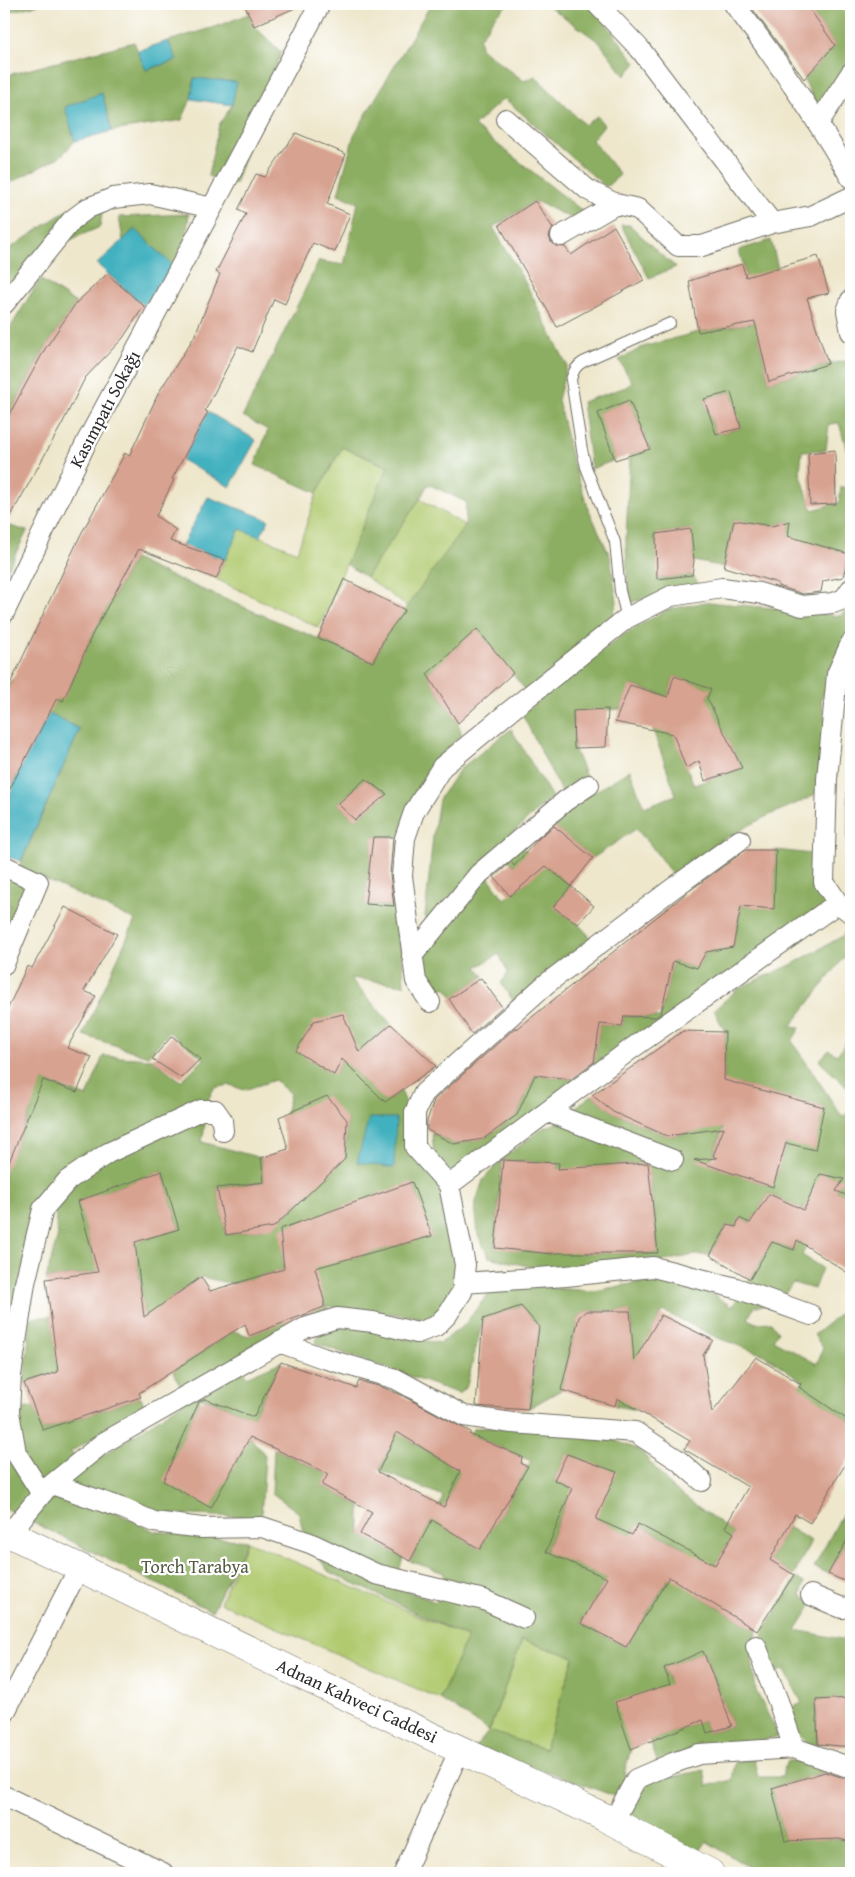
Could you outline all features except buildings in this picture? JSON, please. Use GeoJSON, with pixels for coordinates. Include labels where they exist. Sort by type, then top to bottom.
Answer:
{"type":"FeatureCollection","features":[{"type":"Feature","properties":{"kind":"main road","name":"Adnan Kahveci Caddesi"},"geometry":{"type":"LineString","coordinates":[[6,1532],[308,1679],[614,1822],[710,1873]]}},
{"type":"Feature","properties":{"kind":"street","name":"Kasımpatı Sokağı"},"geometry":{"type":"LineString","coordinates":[[4,613],[87,441],[320,4]]}},
{"type":"Feature","properties":{"kind":"street"},"geometry":{"type":"LineString","coordinates":[[597,4],[640,49],[772,223]]}},
{"type":"Feature","properties":{"kind":"street"},"geometry":{"type":"LineString","coordinates":[[734,4],[819,122],[851,178]]}},
{"type":"Feature","properties":{"kind":"street"},"geometry":{"type":"LineString","coordinates":[[819,122],[851,73]]}},
{"type":"Feature","properties":{"kind":"street"},"geometry":{"type":"LineString","coordinates":[[506,118],[588,190],[616,204],[638,209],[678,246],[702,246],[772,223],[811,216],[851,197]]}},
{"type":"Feature","properties":{"kind":"street"},"geometry":{"type":"LineString","coordinates":[[4,304],[72,220],[88,208],[113,198],[150,194],[212,208]]}},
{"type":"Feature","properties":{"kind":"street"},"geometry":{"type":"LineString","coordinates":[[561,236],[616,204]]}},
{"type":"Feature","properties":{"kind":"street"},"geometry":{"type":"LineString","coordinates":[[851,300],[848,311],[851,332]]}},
{"type":"Feature","properties":{"kind":"street"},"geometry":{"type":"LineString","coordinates":[[430,1002],[416,981],[402,876],[405,838],[414,812],[442,768],[506,714],[627,618],[671,596],[722,588],[758,593],[802,606],[833,603],[844,599],[851,589]]}},
{"type":"Feature","properties":{"kind":"street"},"geometry":{"type":"LineString","coordinates":[[449,1185],[631,1049],[845,908],[824,882],[827,779],[837,674],[851,643]]}},
{"type":"Feature","properties":{"kind":"street"},"geometry":{"type":"LineString","coordinates":[[412,956],[478,874],[565,801],[590,785]]}},
{"type":"Feature","properties":{"kind":"street"},"geometry":{"type":"LineString","coordinates":[[6,1532],[47,1489],[103,1442],[305,1328],[337,1318],[373,1322],[417,1333],[436,1326],[447,1315],[462,1292],[465,1265],[449,1185],[415,1147],[415,1112],[424,1093],[546,984],[740,840]]}},
{"type":"Feature","properties":{"kind":"street"},"geometry":{"type":"LineString","coordinates":[[4,866],[38,882],[4,964]]}},
{"type":"Feature","properties":{"kind":"street"},"geometry":{"type":"LineString","coordinates":[[223,1131],[222,1120],[214,1110],[201,1110],[108,1153],[68,1180],[43,1209],[25,1283],[11,1375],[9,1412],[16,1453],[47,1489],[124,1509],[154,1522],[202,1528],[262,1527],[310,1543],[376,1574],[484,1600],[524,1618]]}},
{"type":"Feature","properties":{"kind":"street"},"geometry":{"type":"LineString","coordinates":[[548,1112],[673,1160]]}},
{"type":"Feature","properties":{"kind":"street"},"geometry":{"type":"LineString","coordinates":[[463,1283],[566,1276],[653,1267],[736,1288],[811,1315]]}},
{"type":"Feature","properties":{"kind":"street"},"geometry":{"type":"LineString","coordinates":[[280,1342],[323,1358],[396,1379],[464,1416],[512,1423],[636,1432],[678,1460],[702,1481]]}},
{"type":"Feature","properties":{"kind":"street"},"geometry":{"type":"LineString","coordinates":[[4,1714],[79,1568]]}},
{"type":"Feature","properties":{"kind":"street"},"geometry":{"type":"LineString","coordinates":[[811,1595],[842,1608],[851,1607]]}},
{"type":"Feature","properties":{"kind":"street"},"geometry":{"type":"LineString","coordinates":[[756,1646],[794,1748]]}},
{"type":"Feature","properties":{"kind":"street"},"geometry":{"type":"LineString","coordinates":[[614,1822],[636,1779],[699,1754],[794,1748],[822,1756],[851,1768]]}},
{"type":"Feature","properties":{"kind":"street"},"geometry":{"type":"LineString","coordinates":[[404,1873],[460,1749]]}},
{"type":"Feature","properties":{"kind":"street"},"geometry":{"type":"LineString","coordinates":[[4,1796],[163,1873]]}},
{"type":"Feature","properties":{"kind":"lane"},"geometry":{"type":"LineString","coordinates":[[627,618],[620,591],[615,542],[586,466],[571,380],[575,369],[583,362],[670,323]]}},
{"type":"Feature","properties":{"kind":"green space"},"geometry":{"type":"Polygon","coordinates":[[[4,4],[41,4],[4,13],[4,4]]]}},
{"type":"Feature","properties":{"kind":"green space","name":"Torch Tarabya"},"geometry":{"type":"Polygon","coordinates":[[[431,4],[508,4],[496,15],[479,39],[482,49],[524,81],[535,76],[585,125],[597,116],[604,125],[592,140],[620,175],[606,187],[504,98],[474,126],[584,212],[575,220],[535,201],[493,227],[525,282],[567,365],[558,400],[572,460],[589,510],[610,556],[617,602],[609,626],[526,691],[477,629],[427,674],[458,723],[462,735],[436,759],[416,796],[404,837],[373,837],[365,904],[400,907],[404,985],[350,978],[391,1024],[347,1064],[385,1102],[401,1091],[471,1260],[436,1320],[326,1306],[329,1314],[238,1359],[246,1377],[281,1362],[253,1417],[201,1397],[164,1481],[211,1507],[250,1437],[265,1455],[261,1518],[147,1513],[117,1490],[113,1511],[154,1531],[247,1541],[212,1611],[4,1508],[4,1434],[16,1410],[34,1407],[43,1430],[141,1397],[145,1408],[70,1452],[87,1466],[187,1400],[173,1371],[234,1331],[249,1336],[325,1306],[305,1235],[282,1245],[284,1269],[233,1284],[201,1277],[169,1299],[178,1317],[145,1322],[138,1266],[46,1279],[58,1235],[53,1199],[24,1272],[4,1339],[4,1148],[13,1152],[31,1110],[4,1098],[4,1066],[87,1097],[103,1056],[152,1059],[181,1081],[204,1059],[169,1032],[148,1056],[83,1035],[135,920],[37,876],[4,948],[4,917],[10,905],[4,902],[4,863],[19,867],[80,729],[4,695],[4,689],[12,679],[63,700],[93,633],[134,559],[373,662],[386,635],[465,526],[466,502],[428,484],[420,499],[366,577],[346,564],[388,466],[342,447],[317,493],[255,465],[268,430],[243,416],[319,261],[344,265],[358,203],[338,194],[354,135],[431,4]],[[365,779],[338,804],[355,820],[387,794],[365,779]],[[353,1038],[297,1051],[334,1075],[353,1038]],[[275,1080],[244,1090],[230,1085],[214,1088],[204,1108],[205,1124],[202,1142],[261,1158],[264,1182],[217,1188],[226,1235],[274,1227],[345,1159],[347,1120],[285,1114],[290,1094],[275,1080]],[[162,1171],[79,1201],[93,1255],[179,1229],[162,1171]],[[412,1182],[339,1261],[432,1236],[412,1182]]]}},
{"type":"Feature","properties":{"kind":"green space"},"geometry":{"type":"Polygon","coordinates":[[[546,4],[588,4],[601,17],[636,63],[625,76],[599,42],[546,4]]]}},
{"type":"Feature","properties":{"kind":"green space"},"geometry":{"type":"Polygon","coordinates":[[[806,4],[851,5],[851,62],[818,109],[804,79],[835,45],[806,4]]]}},
{"type":"Feature","properties":{"kind":"green space"},"geometry":{"type":"Polygon","coordinates":[[[248,14],[254,26],[281,52],[235,184],[208,176],[219,125],[232,105],[194,78],[191,99],[182,120],[112,131],[102,93],[66,107],[75,141],[61,156],[4,186],[4,76],[134,42],[146,70],[177,60],[168,41],[221,25],[248,14]]]}},
{"type":"Feature","properties":{"kind":"green space"},"geometry":{"type":"Polygon","coordinates":[[[104,200],[100,227],[40,253],[4,307],[4,255],[6,251],[66,211],[104,200]]]}},
{"type":"Feature","properties":{"kind":"green space"},"geometry":{"type":"Polygon","coordinates":[[[189,214],[184,253],[173,266],[135,229],[123,240],[119,217],[189,214]]]}},
{"type":"Feature","properties":{"kind":"green space"},"geometry":{"type":"Polygon","coordinates":[[[621,225],[630,225],[676,267],[649,278],[621,225]]]}},
{"type":"Feature","properties":{"kind":"green space"},"geometry":{"type":"Polygon","coordinates":[[[771,240],[787,304],[758,335],[769,382],[828,364],[851,360],[851,464],[839,423],[829,424],[826,450],[802,451],[800,472],[812,510],[839,503],[841,487],[851,488],[851,577],[849,579],[843,577],[849,554],[800,540],[784,553],[790,521],[772,526],[734,520],[724,567],[694,561],[690,529],[656,534],[658,579],[692,575],[699,585],[628,603],[626,539],[630,455],[650,448],[629,401],[599,413],[615,460],[591,469],[582,402],[626,387],[632,382],[619,360],[643,347],[698,332],[758,322],[739,250],[771,240]],[[731,392],[704,399],[716,434],[741,428],[731,392]]]}},
{"type":"Feature","properties":{"kind":"green space"},"geometry":{"type":"Polygon","coordinates":[[[40,279],[76,303],[44,350],[4,424],[4,338],[40,279]]]}},
{"type":"Feature","properties":{"kind":"green space"},"geometry":{"type":"Polygon","coordinates":[[[342,447],[388,467],[319,628],[216,579],[240,528],[297,552],[317,493],[342,447]]]}},
{"type":"Feature","properties":{"kind":"green space"},"geometry":{"type":"Polygon","coordinates":[[[420,499],[466,526],[408,607],[366,577],[420,499]]]}},
{"type":"Feature","properties":{"kind":"green space"},"geometry":{"type":"Polygon","coordinates":[[[4,524],[27,531],[4,577],[4,524]]]}},
{"type":"Feature","properties":{"kind":"green space"},"geometry":{"type":"Polygon","coordinates":[[[706,602],[840,616],[851,604],[851,637],[821,699],[837,776],[811,797],[763,818],[717,843],[674,877],[649,843],[636,829],[593,858],[552,825],[591,794],[630,770],[644,807],[676,795],[653,730],[664,695],[631,685],[620,709],[573,712],[574,748],[587,779],[563,795],[522,714],[620,637],[666,610],[706,602]],[[674,676],[661,722],[692,743],[679,749],[694,785],[742,768],[717,719],[696,729],[710,689],[674,676]]]}},
{"type":"Feature","properties":{"kind":"green space"},"geometry":{"type":"Polygon","coordinates":[[[851,698],[851,872],[847,868],[851,698]]]}},
{"type":"Feature","properties":{"kind":"green space"},"geometry":{"type":"Polygon","coordinates":[[[511,729],[552,797],[507,838],[431,924],[425,917],[433,836],[439,799],[460,769],[511,729]]]}},
{"type":"Feature","properties":{"kind":"green space"},"geometry":{"type":"Polygon","coordinates":[[[520,846],[571,886],[554,907],[578,924],[592,939],[515,1004],[501,983],[508,973],[499,954],[477,967],[484,976],[453,997],[445,987],[430,997],[425,955],[485,872],[504,899],[528,881],[508,859],[520,846]]]}},
{"type":"Feature","properties":{"kind":"green space"},"geometry":{"type":"Polygon","coordinates":[[[776,850],[821,855],[833,905],[455,1177],[434,1155],[432,1133],[454,1144],[483,1139],[517,1115],[535,1075],[576,1080],[593,1064],[600,1024],[622,1026],[624,1016],[660,1018],[673,961],[697,968],[706,952],[733,947],[741,906],[773,908],[776,850]]]}},
{"type":"Feature","properties":{"kind":"green space"},"geometry":{"type":"Polygon","coordinates":[[[851,928],[851,958],[846,955],[790,1027],[800,1028],[792,1041],[843,1118],[851,1108],[851,1197],[836,1191],[843,1179],[820,1175],[822,1213],[802,1255],[822,1268],[814,1289],[793,1283],[776,1305],[755,1306],[748,1318],[755,1323],[771,1322],[778,1332],[773,1340],[817,1364],[823,1348],[814,1335],[851,1305],[851,1422],[819,1401],[757,1492],[731,1477],[803,1381],[764,1355],[718,1338],[663,1311],[647,1340],[661,1342],[637,1410],[615,1406],[632,1329],[630,1311],[586,1311],[579,1317],[561,1390],[529,1408],[539,1327],[521,1306],[483,1319],[467,1385],[460,1394],[315,1343],[320,1332],[351,1326],[405,1338],[441,1343],[465,1324],[495,1285],[507,1281],[551,1288],[594,1291],[652,1280],[713,1294],[732,1307],[772,1242],[794,1250],[805,1210],[769,1194],[750,1223],[739,1219],[736,1227],[727,1225],[710,1255],[694,1255],[668,1260],[616,1275],[540,1269],[489,1257],[478,1235],[475,1205],[483,1180],[502,1159],[543,1128],[554,1124],[592,1095],[613,1112],[667,1136],[691,1133],[724,1091],[725,1032],[714,1010],[739,988],[791,965],[841,937],[851,928]],[[738,1084],[710,1165],[773,1187],[786,1143],[824,1107],[738,1084]],[[502,1160],[495,1247],[552,1254],[559,1163],[502,1160]],[[648,1163],[580,1168],[582,1253],[658,1253],[648,1163]]]}},
{"type":"Feature","properties":{"kind":"green space"},"geometry":{"type":"Polygon","coordinates":[[[851,1035],[851,1087],[849,1089],[819,1061],[829,1050],[837,1055],[851,1035]]]}},
{"type":"Feature","properties":{"kind":"green space"},"geometry":{"type":"Polygon","coordinates":[[[51,1316],[55,1345],[119,1352],[24,1383],[31,1318],[51,1316]]]}},
{"type":"Feature","properties":{"kind":"green space"},"geometry":{"type":"Polygon","coordinates":[[[413,1400],[424,1407],[406,1438],[449,1464],[475,1428],[592,1426],[613,1440],[640,1450],[671,1487],[734,1533],[697,1594],[757,1631],[752,1659],[756,1691],[779,1736],[748,1744],[673,1757],[672,1777],[704,1770],[707,1786],[732,1780],[735,1762],[754,1759],[758,1777],[782,1777],[787,1760],[831,1770],[772,1788],[785,1840],[839,1839],[851,1842],[851,1873],[758,1873],[706,1841],[694,1858],[657,1841],[617,1797],[549,1772],[474,1749],[489,1731],[440,1699],[467,1637],[328,1571],[304,1537],[299,1513],[272,1493],[274,1449],[328,1474],[322,1485],[360,1506],[360,1534],[403,1557],[398,1575],[401,1589],[436,1602],[444,1573],[410,1561],[443,1496],[379,1470],[413,1400]],[[476,1437],[437,1523],[480,1549],[531,1461],[476,1437]],[[567,1454],[554,1480],[603,1502],[616,1473],[567,1454]],[[565,1505],[546,1551],[595,1573],[617,1529],[565,1505]],[[638,1524],[581,1623],[626,1647],[686,1549],[638,1524]],[[522,1640],[489,1731],[545,1749],[574,1657],[522,1640]],[[703,1651],[664,1668],[670,1684],[631,1749],[624,1774],[636,1781],[657,1761],[650,1741],[703,1720],[707,1733],[732,1726],[703,1651]]]}},
{"type":"Feature","properties":{"kind":"green space"},"geometry":{"type":"Polygon","coordinates":[[[851,1498],[851,1533],[828,1574],[814,1567],[851,1498]]]}},
{"type":"Feature","properties":{"kind":"green space"},"geometry":{"type":"Polygon","coordinates":[[[788,1527],[811,1541],[794,1575],[770,1560],[788,1527]]]}},
{"type":"Feature","properties":{"kind":"green space"},"geometry":{"type":"Polygon","coordinates":[[[247,1541],[467,1637],[440,1699],[220,1603],[247,1541]]]}},
{"type":"Feature","properties":{"kind":"green space"},"geometry":{"type":"Polygon","coordinates":[[[796,1578],[804,1583],[801,1596],[813,1603],[796,1630],[851,1641],[851,1698],[816,1700],[818,1744],[807,1745],[783,1712],[802,1703],[784,1669],[765,1679],[757,1662],[763,1632],[796,1578]]]}},
{"type":"Feature","properties":{"kind":"green space"},"geometry":{"type":"Polygon","coordinates":[[[522,1640],[574,1657],[545,1749],[489,1732],[522,1640]]]}},
{"type":"Feature","properties":{"kind":"water"},"geometry":{"type":"Polygon","coordinates":[[[168,41],[177,60],[146,70],[137,51],[168,41]]]}},
{"type":"Feature","properties":{"kind":"water"},"geometry":{"type":"Polygon","coordinates":[[[194,78],[237,82],[232,105],[191,99],[194,78]]]}},
{"type":"Feature","properties":{"kind":"water"},"geometry":{"type":"Polygon","coordinates":[[[102,93],[112,131],[75,141],[65,107],[102,93]]]}},
{"type":"Feature","properties":{"kind":"water"},"geometry":{"type":"Polygon","coordinates":[[[135,229],[173,266],[144,306],[97,264],[135,229]]]}},
{"type":"Feature","properties":{"kind":"water"},"geometry":{"type":"Polygon","coordinates":[[[208,412],[256,440],[230,487],[182,460],[208,412]]]}},
{"type":"Feature","properties":{"kind":"water"},"geometry":{"type":"Polygon","coordinates":[[[208,497],[269,520],[260,537],[240,529],[225,560],[182,545],[208,497]]]}},
{"type":"Feature","properties":{"kind":"water"},"geometry":{"type":"Polygon","coordinates":[[[49,714],[80,729],[21,861],[4,856],[4,813],[18,772],[49,714]]]}},
{"type":"Feature","properties":{"kind":"water"},"geometry":{"type":"Polygon","coordinates":[[[369,1118],[396,1118],[394,1168],[357,1162],[369,1118]]]}}]}
